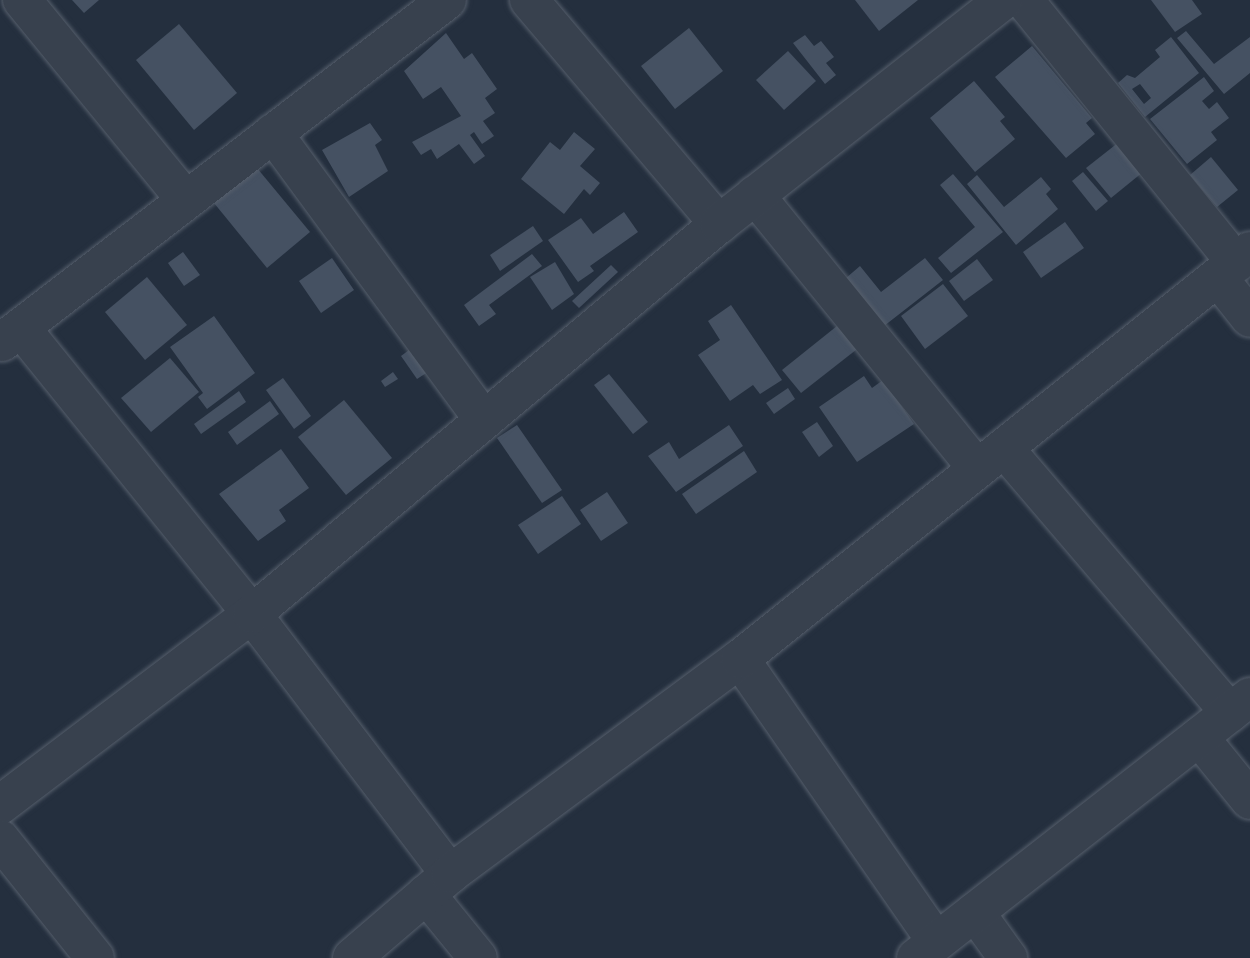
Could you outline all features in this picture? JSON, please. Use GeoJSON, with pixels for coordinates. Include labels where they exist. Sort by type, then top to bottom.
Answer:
{"type":"FeatureCollection","features":[{"type":"Feature","properties":{"kind":"street"},"geometry":{"type":"LineString","coordinates":[[22,0],[185,200]]}},
{"type":"Feature","properties":{"kind":"street"},"geometry":{"type":"LineString","coordinates":[[447,0],[10,336],[251,614],[438,884],[478,958]]}},
{"type":"Feature","properties":{"kind":"street"},"geometry":{"type":"LineString","coordinates":[[529,0],[719,224]]}},
{"type":"Feature","properties":{"kind":"street"},"geometry":{"type":"LineString","coordinates":[[3,798],[251,614],[719,224],[1004,0]]}},
{"type":"Feature","properties":{"kind":"street"},"geometry":{"type":"LineString","coordinates":[[1024,0],[1235,265],[1250,317]]}},
{"type":"Feature","properties":{"kind":"street"},"geometry":{"type":"LineString","coordinates":[[273,133],[484,420]]}},
{"type":"Feature","properties":{"kind":"street"},"geometry":{"type":"LineString","coordinates":[[740,659],[926,950],[1240,705],[991,458],[755,195]]}},
{"type":"Feature","properties":{"kind":"street"},"geometry":{"type":"LineString","coordinates":[[352,958],[438,884],[740,659],[1235,265]]}},
{"type":"Feature","properties":{"kind":"street"},"geometry":{"type":"LineString","coordinates":[[1199,737],[1250,800]]}},
{"type":"Feature","properties":{"kind":"street"},"geometry":{"type":"LineString","coordinates":[[0,839],[95,958]]}},
{"type":"Feature","properties":{"kind":"street"},"geometry":{"type":"LineString","coordinates":[[975,912],[1008,958]]}},
{"type":"Feature","properties":{"kind":"building"},"geometry":{"type":"Polygon","coordinates":[[[72,0],[99,0],[84,13],[72,0]]]}},
{"type":"Feature","properties":{"kind":"building"},"geometry":{"type":"Polygon","coordinates":[[[855,0],[918,0],[879,31],[855,0]]]}},
{"type":"Feature","properties":{"kind":"building"},"geometry":{"type":"Polygon","coordinates":[[[1151,0],[1192,0],[1202,14],[1175,32],[1151,0]]]}},
{"type":"Feature","properties":{"kind":"building"},"geometry":{"type":"Polygon","coordinates":[[[179,24],[237,93],[194,130],[136,60],[179,24]]]}},
{"type":"Feature","properties":{"kind":"building"},"geometry":{"type":"Polygon","coordinates":[[[689,28],[723,71],[675,109],[641,66],[689,28]]]}},
{"type":"Feature","properties":{"kind":"building"},"geometry":{"type":"Polygon","coordinates":[[[1186,31],[1214,64],[1250,37],[1250,73],[1224,94],[1177,38],[1186,31]]]}},
{"type":"Feature","properties":{"kind":"building"},"geometry":{"type":"Polygon","coordinates":[[[446,33],[464,59],[472,53],[497,89],[485,98],[495,113],[483,121],[494,136],[482,144],[474,132],[470,135],[485,156],[474,164],[459,144],[437,159],[431,149],[421,155],[412,142],[461,116],[441,87],[423,99],[404,71],[446,33]]]}},
{"type":"Feature","properties":{"kind":"building"},"geometry":{"type":"Polygon","coordinates":[[[805,35],[814,46],[821,41],[834,57],[826,63],[836,75],[825,84],[793,43],[805,35]]]}},
{"type":"Feature","properties":{"kind":"building"},"geometry":{"type":"Polygon","coordinates":[[[1171,37],[1199,73],[1145,117],[1118,83],[1127,75],[1135,78],[1160,57],[1155,50],[1171,37]],[[1140,84],[1132,89],[1144,104],[1151,98],[1140,84]]]}},
{"type":"Feature","properties":{"kind":"building"},"geometry":{"type":"Polygon","coordinates":[[[1032,46],[1092,118],[1086,123],[1095,134],[1066,158],[995,77],[1032,46]]]}},
{"type":"Feature","properties":{"kind":"building"},"geometry":{"type":"Polygon","coordinates":[[[788,51],[816,81],[784,110],[756,80],[788,51]]]}},
{"type":"Feature","properties":{"kind":"building"},"geometry":{"type":"Polygon","coordinates":[[[1204,77],[1214,91],[1202,101],[1209,109],[1217,102],[1229,118],[1211,132],[1217,140],[1187,164],[1150,119],[1204,77]]]}},
{"type":"Feature","properties":{"kind":"building"},"geometry":{"type":"Polygon","coordinates":[[[974,81],[1005,117],[1000,121],[1015,139],[975,172],[930,118],[974,81]]]}},
{"type":"Feature","properties":{"kind":"building"},"geometry":{"type":"Polygon","coordinates":[[[370,123],[382,140],[375,145],[388,171],[349,197],[322,150],[370,123]]]}},
{"type":"Feature","properties":{"kind":"building"},"geometry":{"type":"Polygon","coordinates":[[[574,132],[595,149],[580,166],[600,183],[590,195],[584,189],[564,214],[521,179],[550,142],[560,150],[574,132]]]}},
{"type":"Feature","properties":{"kind":"building"},"geometry":{"type":"Polygon","coordinates":[[[1119,142],[1143,172],[1111,198],[1086,168],[1119,142]]]}},
{"type":"Feature","properties":{"kind":"building"},"geometry":{"type":"Polygon","coordinates":[[[1211,157],[1238,190],[1217,207],[1190,175],[1211,157]]]}},
{"type":"Feature","properties":{"kind":"building"},"geometry":{"type":"Polygon","coordinates":[[[257,168],[310,232],[267,268],[214,203],[257,168]]]}},
{"type":"Feature","properties":{"kind":"building"},"geometry":{"type":"Polygon","coordinates":[[[1083,172],[1108,201],[1096,211],[1072,181],[1083,172]]]}},
{"type":"Feature","properties":{"kind":"building"},"geometry":{"type":"Polygon","coordinates":[[[953,174],[1003,232],[951,273],[938,258],[975,227],[940,185],[953,174]]]}},
{"type":"Feature","properties":{"kind":"building"},"geometry":{"type":"Polygon","coordinates":[[[977,175],[1004,207],[1041,177],[1051,189],[1046,194],[1058,209],[1016,245],[967,184],[977,175]]]}},
{"type":"Feature","properties":{"kind":"building"},"geometry":{"type":"Polygon","coordinates":[[[624,212],[638,232],[590,266],[594,271],[578,282],[548,240],[581,218],[593,234],[624,212]]]}},
{"type":"Feature","properties":{"kind":"building"},"geometry":{"type":"Polygon","coordinates":[[[1065,222],[1084,248],[1041,278],[1023,252],[1065,222]]]}},
{"type":"Feature","properties":{"kind":"building"},"geometry":{"type":"Polygon","coordinates":[[[533,226],[543,241],[500,271],[490,255],[533,226]]]}},
{"type":"Feature","properties":{"kind":"building"},"geometry":{"type":"Polygon","coordinates":[[[183,252],[200,275],[184,286],[168,263],[183,252]]]}},
{"type":"Feature","properties":{"kind":"building"},"geometry":{"type":"Polygon","coordinates":[[[532,254],[542,266],[489,305],[496,314],[479,326],[464,305],[532,254]]]}},
{"type":"Feature","properties":{"kind":"building"},"geometry":{"type":"Polygon","coordinates":[[[332,258],[354,290],[321,313],[299,281],[332,258]]]}},
{"type":"Feature","properties":{"kind":"building"},"geometry":{"type":"Polygon","coordinates":[[[925,258],[943,280],[884,326],[846,278],[860,266],[881,292],[925,258]]]}},
{"type":"Feature","properties":{"kind":"building"},"geometry":{"type":"Polygon","coordinates":[[[977,259],[993,280],[964,301],[949,281],[977,259]]]}},
{"type":"Feature","properties":{"kind":"building"},"geometry":{"type":"Polygon","coordinates":[[[555,262],[574,294],[552,310],[530,277],[555,262]]]}},
{"type":"Feature","properties":{"kind":"building"},"geometry":{"type":"Polygon","coordinates":[[[611,265],[618,272],[579,308],[572,301],[611,265]]]}},
{"type":"Feature","properties":{"kind":"building"},"geometry":{"type":"Polygon","coordinates":[[[147,277],[187,325],[145,360],[105,312],[147,277]]]}},
{"type":"Feature","properties":{"kind":"building"},"geometry":{"type":"Polygon","coordinates":[[[943,284],[968,316],[925,349],[901,316],[943,284]]]}},
{"type":"Feature","properties":{"kind":"building"},"geometry":{"type":"Polygon","coordinates":[[[731,305],[782,380],[760,394],[753,385],[730,401],[698,355],[720,340],[708,321],[731,305]]]}},
{"type":"Feature","properties":{"kind":"building"},"geometry":{"type":"Polygon","coordinates":[[[214,316],[255,373],[207,409],[198,397],[203,393],[170,347],[214,316]]]}},
{"type":"Feature","properties":{"kind":"building"},"geometry":{"type":"Polygon","coordinates":[[[842,322],[861,346],[801,393],[782,370],[842,322]]]}},
{"type":"Feature","properties":{"kind":"building"},"geometry":{"type":"Polygon","coordinates":[[[417,344],[434,368],[417,379],[401,356],[417,344]]]}},
{"type":"Feature","properties":{"kind":"building"},"geometry":{"type":"Polygon","coordinates":[[[170,358],[199,392],[151,432],[121,398],[170,358]]]}},
{"type":"Feature","properties":{"kind":"building"},"geometry":{"type":"Polygon","coordinates":[[[393,372],[398,379],[385,387],[381,381],[393,372]]]}},
{"type":"Feature","properties":{"kind":"building"},"geometry":{"type":"Polygon","coordinates":[[[609,374],[648,422],[633,434],[594,385],[609,374]]]}},
{"type":"Feature","properties":{"kind":"building"},"geometry":{"type":"Polygon","coordinates":[[[864,376],[872,388],[883,380],[914,424],[857,462],[819,407],[864,376]]]}},
{"type":"Feature","properties":{"kind":"building"},"geometry":{"type":"Polygon","coordinates":[[[283,378],[311,416],[294,429],[266,390],[283,378]]]}},
{"type":"Feature","properties":{"kind":"building"},"geometry":{"type":"Polygon","coordinates":[[[788,388],[795,399],[774,414],[766,403],[788,388]]]}},
{"type":"Feature","properties":{"kind":"building"},"geometry":{"type":"Polygon","coordinates":[[[239,391],[246,402],[201,434],[194,424],[239,391]]]}},
{"type":"Feature","properties":{"kind":"building"},"geometry":{"type":"Polygon","coordinates":[[[344,400],[392,458],[346,495],[298,437],[344,400]]]}},
{"type":"Feature","properties":{"kind":"building"},"geometry":{"type":"Polygon","coordinates":[[[270,401],[279,414],[237,445],[228,432],[270,401]]]}},
{"type":"Feature","properties":{"kind":"building"},"geometry":{"type":"Polygon","coordinates":[[[817,422],[833,446],[819,457],[802,432],[817,422]]]}},
{"type":"Feature","properties":{"kind":"building"},"geometry":{"type":"Polygon","coordinates":[[[517,425],[562,490],[542,503],[497,438],[517,425]]]}},
{"type":"Feature","properties":{"kind":"building"},"geometry":{"type":"Polygon","coordinates":[[[729,425],[743,446],[676,492],[648,456],[669,442],[679,459],[729,425]]]}},
{"type":"Feature","properties":{"kind":"building"},"geometry":{"type":"Polygon","coordinates":[[[281,449],[309,488],[279,510],[286,521],[258,541],[219,494],[281,449]]]}},
{"type":"Feature","properties":{"kind":"building"},"geometry":{"type":"Polygon","coordinates":[[[744,451],[757,472],[696,514],[682,494],[744,451]]]}},
{"type":"Feature","properties":{"kind":"building"},"geometry":{"type":"Polygon","coordinates":[[[607,492],[628,523],[601,541],[580,510],[607,492]]]}},
{"type":"Feature","properties":{"kind":"building"},"geometry":{"type":"Polygon","coordinates":[[[562,496],[581,524],[538,554],[518,525],[562,496]]]}}]}
